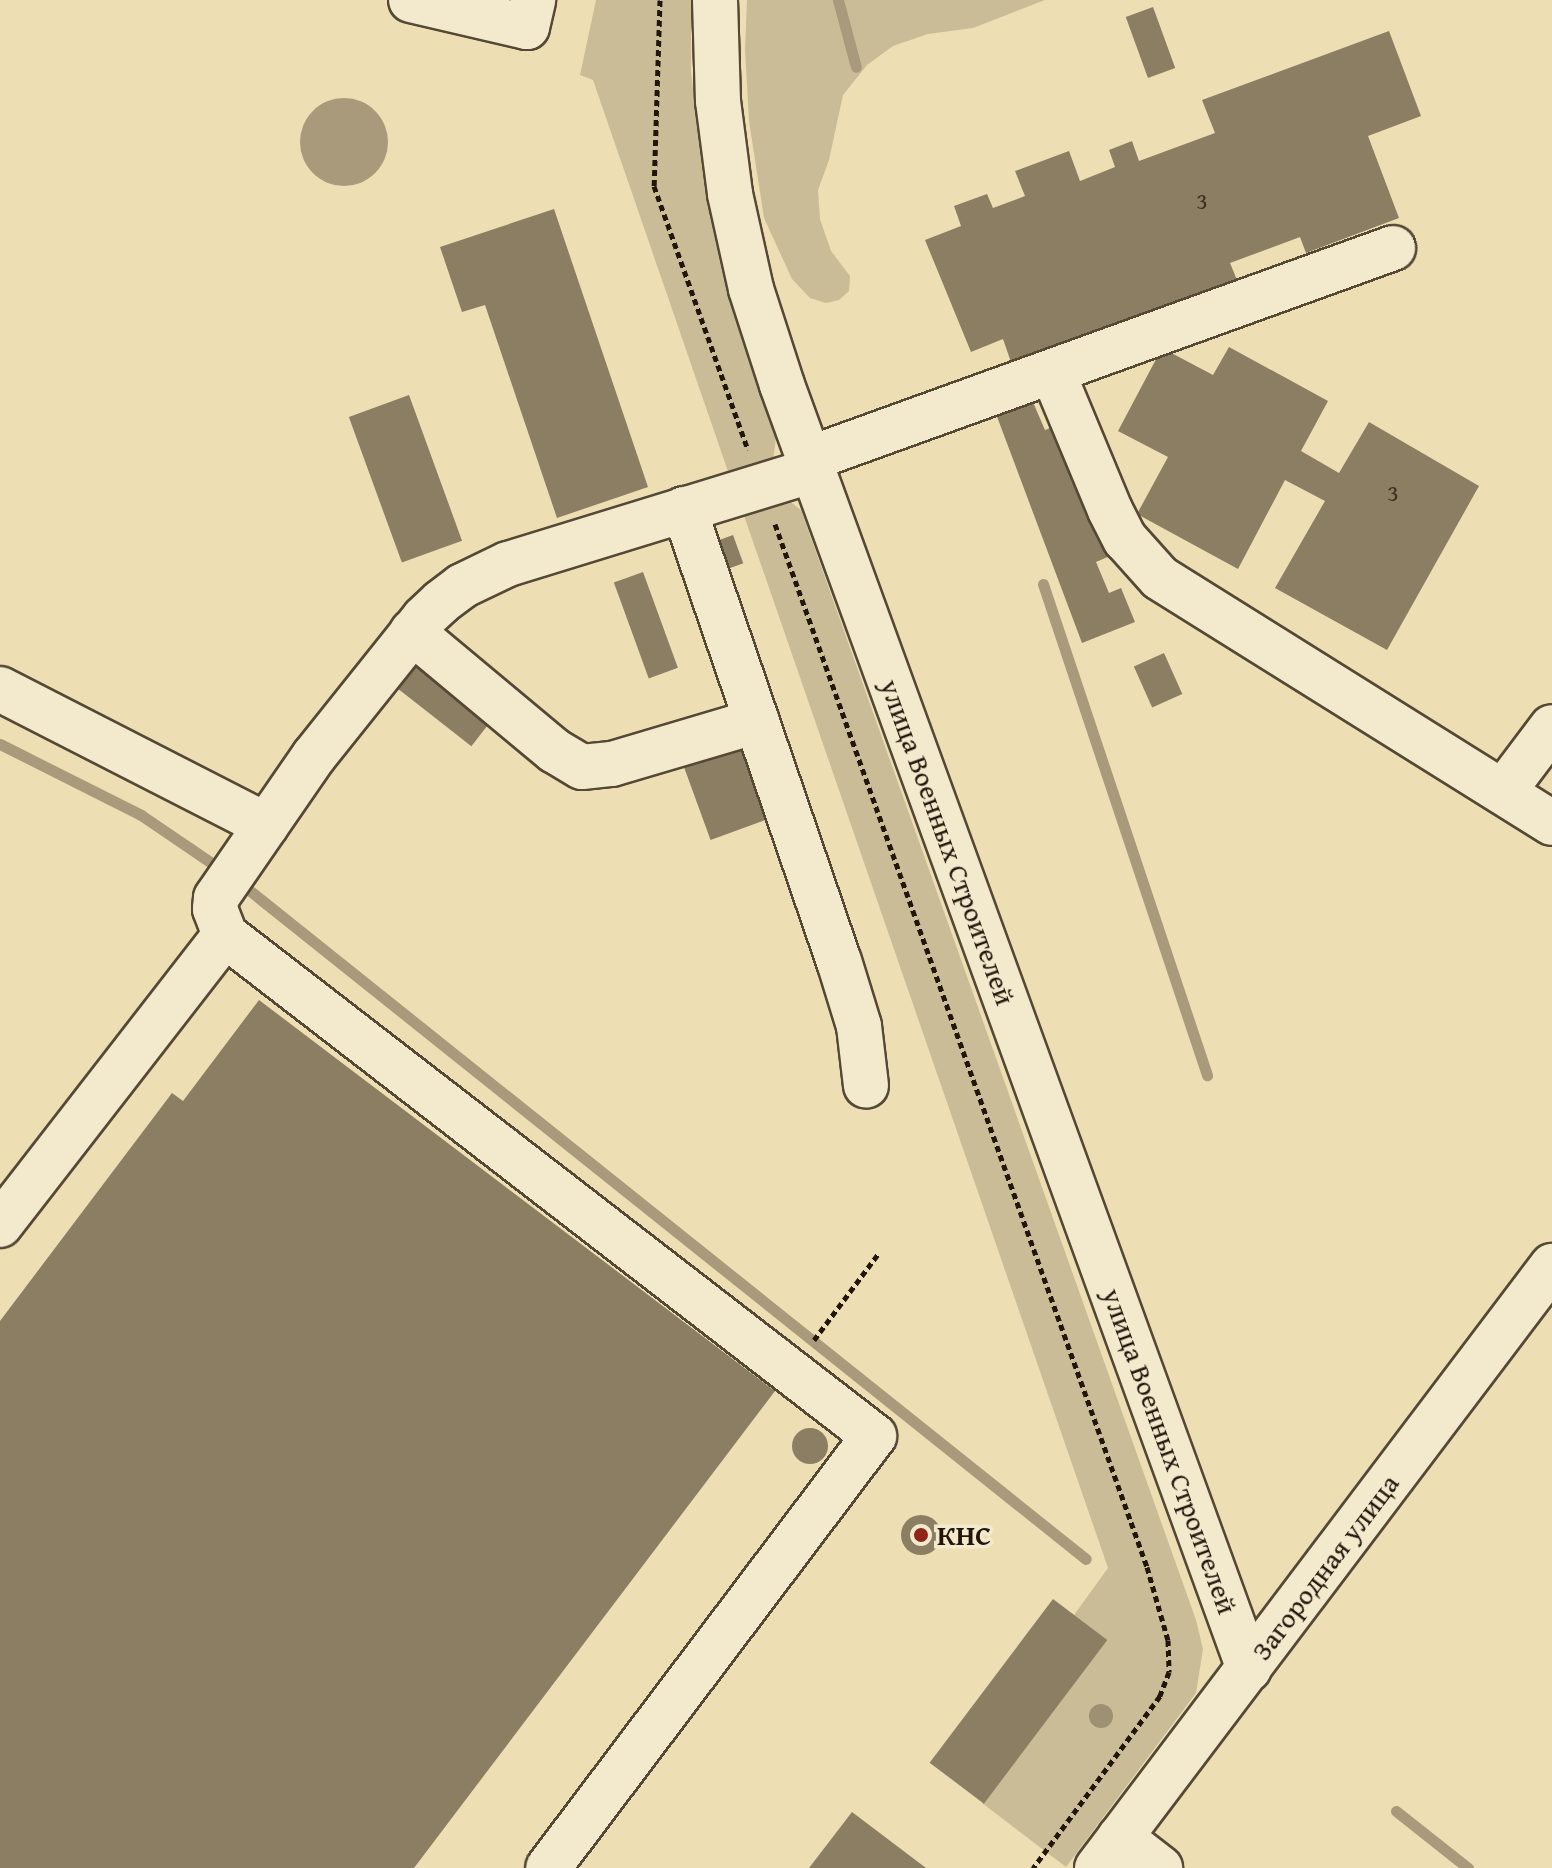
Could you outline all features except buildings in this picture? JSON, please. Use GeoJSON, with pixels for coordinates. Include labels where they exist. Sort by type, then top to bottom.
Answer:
{"type":"FeatureCollection","features":[{"type":"Feature","properties":{"kind":"street"},"geometry":{"type":"LineString","coordinates":[[411,0],[527,27],[533,0]]}},
{"type":"Feature","properties":{"kind":"street","name":"улица Военных Строителей"},"geometry":{"type":"LineString","coordinates":[[715,0],[718,101],[730,194],[751,289],[811,465],[1249,1669]]}},
{"type":"Feature","properties":{"kind":"street"},"geometry":{"type":"LineString","coordinates":[[548,1868],[874,1436],[225,935],[215,909],[243,858],[314,756],[412,632],[441,602],[483,574],[760,484],[1393,248]]}},
{"type":"Feature","properties":{"kind":"street"},"geometry":{"type":"LineString","coordinates":[[1053,373],[1110,510],[1141,560],[1160,578],[1552,823]]}},
{"type":"Feature","properties":{"kind":"street"},"geometry":{"type":"LineString","coordinates":[[684,509],[850,996],[859,1026],[866,1086]]}},
{"type":"Feature","properties":{"kind":"street"},"geometry":{"type":"LineString","coordinates":[[412,632],[555,751],[582,767],[612,764],[757,721]]}},
{"type":"Feature","properties":{"kind":"street"},"geometry":{"type":"LineString","coordinates":[[0,689],[243,858]]}},
{"type":"Feature","properties":{"kind":"street"},"geometry":{"type":"LineString","coordinates":[[1503,792],[1552,727]]}},
{"type":"Feature","properties":{"kind":"street"},"geometry":{"type":"LineString","coordinates":[[0,1225],[225,935]]}},
{"type":"Feature","properties":{"kind":"street","name":"Загородная улица"},"geometry":{"type":"LineString","coordinates":[[1109,1852],[1552,1266]]}},
{"type":"Feature","properties":{"kind":"street"},"geometry":{"type":"LineString","coordinates":[[1109,1852],[1160,1868]]}},
{"type":"Feature","properties":{"kind":"path"},"geometry":{"type":"LineString","coordinates":[[660,0],[654,186],[1147,1567],[1168,1640],[1169,1672],[1160,1696],[1033,1868]]}},
{"type":"Feature","properties":{"kind":"path"},"geometry":{"type":"LineString","coordinates":[[791,1372],[878,1254]]}},
{"type":"Feature","properties":{"kind":"shaded area"},"geometry":{"type":"Polygon","coordinates":[[[596,0],[691,0],[691,73],[706,193],[722,263],[776,437],[773,461],[732,483],[593,80],[580,75],[596,0]]]}},
{"type":"Feature","properties":{"kind":"shaded area"},"geometry":{"type":"Polygon","coordinates":[[[747,0],[1045,0],[973,28],[928,34],[893,46],[867,65],[843,95],[829,160],[818,190],[820,219],[831,251],[850,276],[849,291],[839,300],[826,303],[810,298],[792,279],[764,218],[749,121],[745,50],[747,0]]]}},
{"type":"Feature","properties":{"kind":"shaded area"},"geometry":{"type":"Polygon","coordinates":[[[344,98],[361,101],[375,111],[385,125],[388,142],[385,159],[375,173],[361,183],[344,186],[327,183],[313,173],[303,159],[300,142],[303,125],[313,111],[327,101],[344,98]]]}},
{"type":"Feature","properties":{"kind":"shaded area"},"geometry":{"type":"Polygon","coordinates":[[[784,497],[801,510],[1196,1620],[1203,1649],[1196,1693],[1066,1867],[982,1803],[1106,1640],[1074,1615],[1108,1568],[740,504],[784,497]]]}},
{"type":"Feature","properties":{"kind":"waterway"},"geometry":{"type":"LineString","coordinates":[[838,0],[856,67]]}},
{"type":"Feature","properties":{"kind":"waterway"},"geometry":{"type":"LineString","coordinates":[[1043,584],[1207,1075]]}},
{"type":"Feature","properties":{"kind":"waterway"},"geometry":{"type":"LineString","coordinates":[[0,744],[141,815],[225,872]]}},
{"type":"Feature","properties":{"kind":"waterway"},"geometry":{"type":"LineString","coordinates":[[239,882],[1086,1559]]}},
{"type":"Feature","properties":{"kind":"waterway"},"geometry":{"type":"LineString","coordinates":[[1396,1811],[1468,1868]]}},
{"type":"Feature","properties":{"kind":"place","name":"КНС"},"geometry":{"type":"Point","coordinates":[921,1535]}}]}
